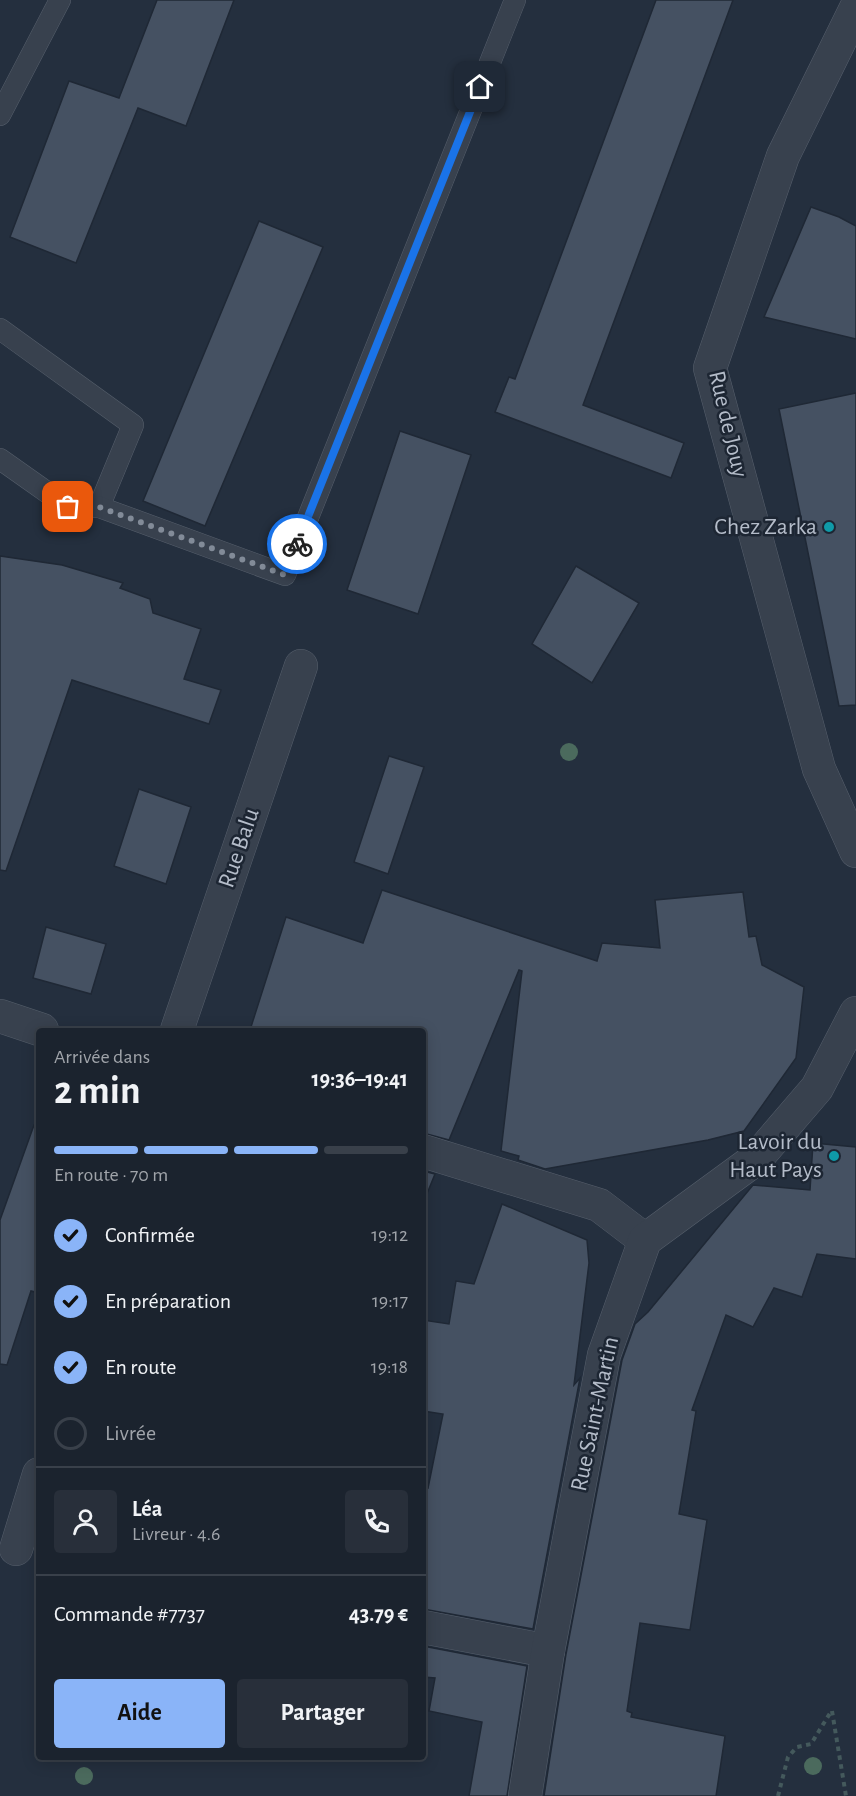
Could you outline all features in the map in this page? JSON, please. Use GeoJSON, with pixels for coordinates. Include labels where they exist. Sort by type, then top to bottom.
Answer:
{"type":"FeatureCollection","features":[{"type":"Feature","properties":{"kind":"street","name":"Rue de Jouy"},"geometry":{"type":"LineString","coordinates":[[856,8],[783,156],[710,368],[819,769],[856,851]]}},
{"type":"Feature","properties":{"kind":"street","name":"Rue Balu"},"geometry":{"type":"LineString","coordinates":[[178,1028],[301,666]]}},
{"type":"Feature","properties":{"kind":"street"},"geometry":{"type":"LineString","coordinates":[[426,1152],[599,1205],[645,1240],[757,1158],[817,1088],[856,1013]]}},
{"type":"Feature","properties":{"kind":"street"},"geometry":{"type":"LineString","coordinates":[[0,1016],[36,1028]]}},
{"type":"Feature","properties":{"kind":"street","name":"Rue Saint-Martin"},"geometry":{"type":"LineString","coordinates":[[525,1796],[548,1651],[604,1355],[645,1240]]}},
{"type":"Feature","properties":{"kind":"street"},"geometry":{"type":"LineString","coordinates":[[18,1550],[36,1485]]}},
{"type":"Feature","properties":{"kind":"street"},"geometry":{"type":"LineString","coordinates":[[426,1628],[548,1651]]}},
{"type":"Feature","properties":{"kind":"lane"},"geometry":{"type":"LineString","coordinates":[[0,115],[60,0]]}},
{"type":"Feature","properties":{"kind":"lane"},"geometry":{"type":"LineString","coordinates":[[0,459],[68,507],[99,507],[285,575],[515,0]]}},
{"type":"Feature","properties":{"kind":"lane"},"geometry":{"type":"LineString","coordinates":[[0,329],[133,425],[99,507]]}},
{"type":"Feature","properties":{"kind":"path"},"geometry":{"type":"LineString","coordinates":[[778,1796],[788,1757],[797,1747],[811,1744],[832,1710],[846,1796]]}},
{"type":"Feature","properties":{"kind":"building"},"geometry":{"type":"Polygon","coordinates":[[[157,0],[234,0],[186,126],[138,108],[76,263],[10,237],[69,81],[119,98],[157,0]]]}},
{"type":"Feature","properties":{"kind":"building"},"geometry":{"type":"Polygon","coordinates":[[[656,0],[733,0],[583,405],[684,443],[671,478],[495,412],[509,377],[515,379],[656,0]]]}},
{"type":"Feature","properties":{"kind":"building"},"geometry":{"type":"Polygon","coordinates":[[[811,207],[856,226],[856,339],[764,317],[811,207]]]}},
{"type":"Feature","properties":{"kind":"building"},"geometry":{"type":"Polygon","coordinates":[[[259,221],[323,247],[205,526],[143,501],[259,221]]]}},
{"type":"Feature","properties":{"kind":"building","name":"Chez Zarka"},"geometry":{"type":"Polygon","coordinates":[[[856,393],[856,705],[839,706],[779,409],[856,393]]]}},
{"type":"Feature","properties":{"kind":"building"},"geometry":{"type":"Polygon","coordinates":[[[400,431],[471,455],[418,614],[347,590],[400,431]]]}},
{"type":"Feature","properties":{"kind":"building"},"geometry":{"type":"Polygon","coordinates":[[[0,556],[62,565],[123,583],[120,588],[150,599],[153,613],[201,629],[184,679],[221,690],[209,724],[72,680],[6,871],[0,870],[0,556]]]}},
{"type":"Feature","properties":{"kind":"building"},"geometry":{"type":"Polygon","coordinates":[[[576,566],[639,603],[592,683],[532,644],[576,566]]]}},
{"type":"Feature","properties":{"kind":"building"},"geometry":{"type":"Polygon","coordinates":[[[389,756],[424,767],[388,874],[354,862],[389,756]]]}},
{"type":"Feature","properties":{"kind":"building"},"geometry":{"type":"Polygon","coordinates":[[[139,789],[191,807],[166,884],[114,866],[139,789]]]}},
{"type":"Feature","properties":{"kind":"building"},"geometry":{"type":"Polygon","coordinates":[[[382,890],[597,961],[602,943],[660,948],[655,900],[743,892],[749,937],[756,936],[762,965],[804,987],[796,1058],[744,1131],[708,1140],[545,1169],[518,1160],[519,1156],[501,1151],[522,971],[519,970],[449,1140],[426,1134],[426,1028],[251,1028],[286,917],[363,943],[382,890]]]}},
{"type":"Feature","properties":{"kind":"building"},"geometry":{"type":"Polygon","coordinates":[[[46,927],[106,944],[91,994],[33,978],[46,927]]]}},
{"type":"Feature","properties":{"kind":"building"},"geometry":{"type":"Polygon","coordinates":[[[34,1125],[36,1125],[36,1292],[31,1291],[7,1365],[0,1364],[0,1220],[34,1125]]]}},
{"type":"Feature","properties":{"kind":"building"},"geometry":{"type":"Polygon","coordinates":[[[813,1143],[856,1147],[856,1259],[817,1254],[802,1297],[774,1288],[753,1327],[726,1315],[692,1410],[696,1411],[679,1514],[707,1520],[690,1630],[640,1623],[627,1711],[632,1713],[631,1717],[725,1736],[716,1796],[544,1796],[566,1654],[622,1360],[635,1324],[648,1312],[753,1185],[810,1190],[813,1143]]]}},
{"type":"Feature","properties":{"kind":"building"},"geometry":{"type":"Polygon","coordinates":[[[426,1172],[435,1174],[426,1196],[426,1172]]]}},
{"type":"Feature","properties":{"kind":"building"},"geometry":{"type":"Polygon","coordinates":[[[502,1204],[587,1240],[589,1263],[574,1385],[580,1378],[533,1629],[426,1610],[426,1488],[428,1488],[443,1414],[426,1411],[426,1320],[449,1324],[456,1281],[474,1284],[502,1204]]]}},
{"type":"Feature","properties":{"kind":"building"},"geometry":{"type":"Polygon","coordinates":[[[426,1647],[527,1666],[507,1796],[469,1796],[482,1722],[429,1711],[435,1678],[426,1677],[426,1647]]]}},
{"type":"Feature","properties":{"kind":"way so far"},"geometry":{"type":"LineString","coordinates":[[68,507],[99,507],[285,575],[297,544]]}},
{"type":"Feature","properties":{"kind":"place","name":"Chez Zarka"},"geometry":{"type":"Point","coordinates":[829,527]}},
{"type":"Feature","properties":{"kind":"place","name":"Lavoir du Haut Pays"},"geometry":{"type":"Point","coordinates":[834,1156]}},
{"type":"Feature","properties":{"kind":"route"},"geometry":{"type":"LineString","coordinates":[[297,544],[480,87]]}}]}
